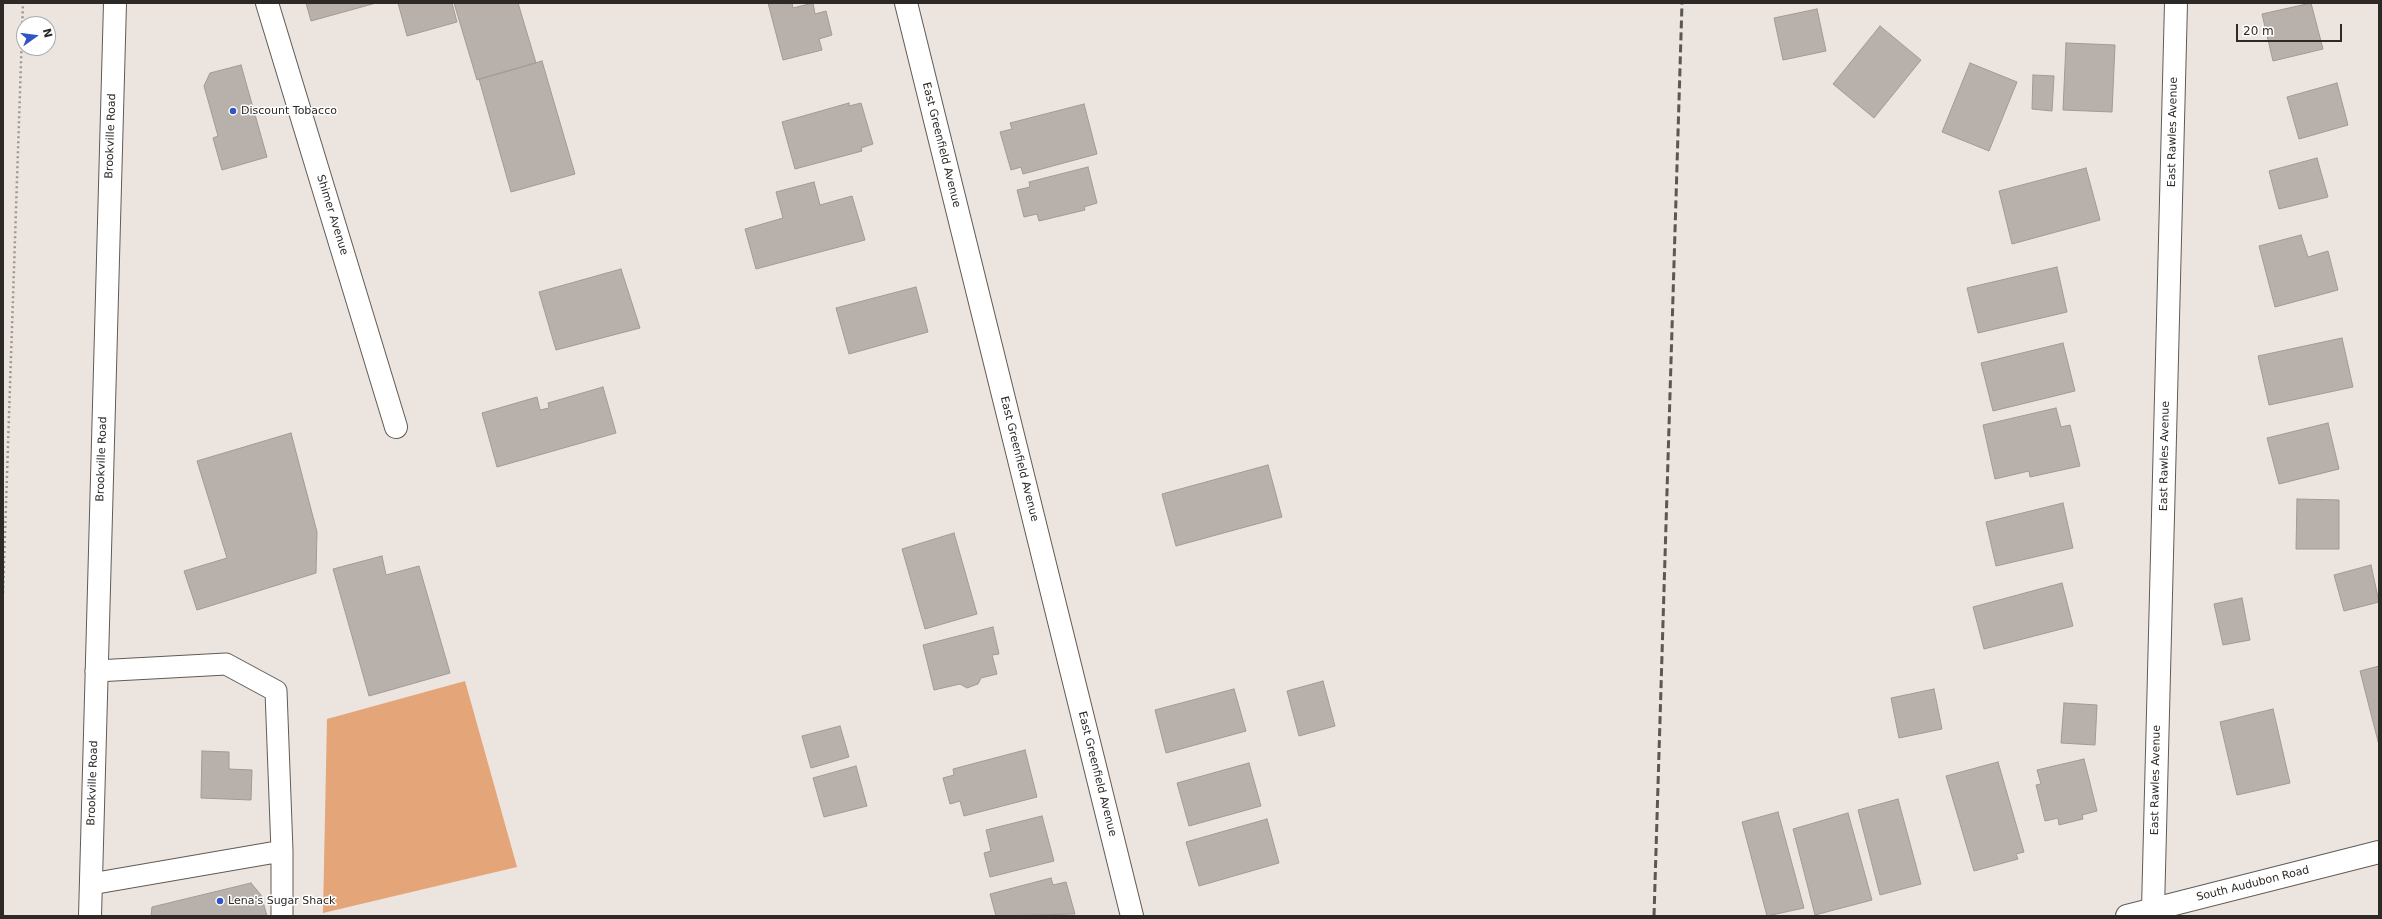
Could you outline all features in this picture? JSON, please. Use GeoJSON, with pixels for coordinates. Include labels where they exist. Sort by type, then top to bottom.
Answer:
{"type":"FeatureCollection","features":[{"type":"Feature","properties":{"kind":"street","name":"Brookville Road"},"geometry":{"type":"LineString","coordinates":[[90,916],[115,3]]}},
{"type":"Feature","properties":{"kind":"street","name":"Shimer Avenue"},"geometry":{"type":"LineString","coordinates":[[267,3],[396,427]]}},
{"type":"Feature","properties":{"kind":"street","name":"East Greenfield Avenue"},"geometry":{"type":"LineString","coordinates":[[906,3],[1132,916]]}},
{"type":"Feature","properties":{"kind":"street","name":"East Rawles Avenue"},"geometry":{"type":"LineString","coordinates":[[2153,909],[2176,3]]}},
{"type":"Feature","properties":{"kind":"street","name":"South Audubon Road"},"geometry":{"type":"LineString","coordinates":[[2127,916],[2379,852]]}},
{"type":"Feature","properties":{"kind":"lane"},"geometry":{"type":"LineString","coordinates":[[96,671],[226,664],[276,691],[282,851],[282,916]]}},
{"type":"Feature","properties":{"kind":"lane"},"geometry":{"type":"LineString","coordinates":[[91,884],[282,851]]}},
{"type":"Feature","properties":{"kind":"path"},"geometry":{"type":"LineString","coordinates":[[3,593],[23,3]]}},
{"type":"Feature","properties":{"kind":"shaded area"},"geometry":{"type":"Polygon","coordinates":[[[465,681],[517,867],[323,913],[327,719],[465,681]]]}},
{"type":"Feature","properties":{"kind":"building"},"geometry":{"type":"Polygon","coordinates":[[[306,3],[376,3],[311,21],[306,3]]]}},
{"type":"Feature","properties":{"kind":"building"},"geometry":{"type":"Polygon","coordinates":[[[398,3],[452,3],[457,22],[407,36],[398,3]]]}},
{"type":"Feature","properties":{"kind":"building"},"geometry":{"type":"Polygon","coordinates":[[[454,3],[518,3],[536,63],[477,80],[454,3]]]}},
{"type":"Feature","properties":{"kind":"building"},"geometry":{"type":"Polygon","coordinates":[[[768,3],[792,3],[793,8],[813,3],[815,14],[826,11],[832,35],[819,39],[822,50],[783,60],[768,3]]]}},
{"type":"Feature","properties":{"kind":"building"},"geometry":{"type":"Polygon","coordinates":[[[2311,3],[2323,49],[2273,61],[2262,14],[2311,3]]]}},
{"type":"Feature","properties":{"kind":"building"},"geometry":{"type":"Polygon","coordinates":[[[1817,9],[1826,51],[1783,60],[1774,18],[1817,9]]]}},
{"type":"Feature","properties":{"kind":"building"},"geometry":{"type":"Polygon","coordinates":[[[1880,26],[1921,60],[1874,118],[1833,84],[1880,26]]]}},
{"type":"Feature","properties":{"kind":"building"},"geometry":{"type":"Polygon","coordinates":[[[2066,43],[2115,45],[2112,112],[2063,110],[2066,43]]]}},
{"type":"Feature","properties":{"kind":"building"},"geometry":{"type":"Polygon","coordinates":[[[542,61],[575,174],[511,192],[479,79],[542,61]]]}},
{"type":"Feature","properties":{"kind":"building"},"geometry":{"type":"Polygon","coordinates":[[[1970,63],[2017,82],[1989,151],[1942,132],[1970,63]]]}},
{"type":"Feature","properties":{"kind":"building","name":"Discount Tobacco"},"geometry":{"type":"Polygon","coordinates":[[[241,65],[267,157],[222,170],[213,138],[218,136],[204,86],[210,73],[241,65]]]}},
{"type":"Feature","properties":{"kind":"building"},"geometry":{"type":"Polygon","coordinates":[[[2033,75],[2054,76],[2052,111],[2032,109],[2033,75]]]}},
{"type":"Feature","properties":{"kind":"building"},"geometry":{"type":"Polygon","coordinates":[[[2337,83],[2348,125],[2299,139],[2287,97],[2337,83]]]}},
{"type":"Feature","properties":{"kind":"building"},"geometry":{"type":"Polygon","coordinates":[[[849,103],[849,106],[861,103],[873,144],[861,148],[862,151],[795,169],[782,122],[849,103]]]}},
{"type":"Feature","properties":{"kind":"building"},"geometry":{"type":"Polygon","coordinates":[[[1084,104],[1097,154],[1023,174],[1021,167],[1011,170],[1000,132],[1012,129],[1010,123],[1084,104]]]}},
{"type":"Feature","properties":{"kind":"building"},"geometry":{"type":"Polygon","coordinates":[[[2317,158],[2328,197],[2279,209],[2269,171],[2317,158]]]}},
{"type":"Feature","properties":{"kind":"building"},"geometry":{"type":"Polygon","coordinates":[[[1088,167],[1097,203],[1084,207],[1085,210],[1039,221],[1037,214],[1024,217],[1017,190],[1030,187],[1029,182],[1088,167]]]}},
{"type":"Feature","properties":{"kind":"building"},"geometry":{"type":"Polygon","coordinates":[[[2086,168],[2100,220],[2012,244],[1999,191],[2086,168]]]}},
{"type":"Feature","properties":{"kind":"building"},"geometry":{"type":"Polygon","coordinates":[[[814,182],[820,205],[852,196],[865,240],[756,269],[745,229],[783,218],[776,192],[814,182]]]}},
{"type":"Feature","properties":{"kind":"building"},"geometry":{"type":"Polygon","coordinates":[[[2301,235],[2308,257],[2328,251],[2338,290],[2275,307],[2259,246],[2301,235]]]}},
{"type":"Feature","properties":{"kind":"building"},"geometry":{"type":"Polygon","coordinates":[[[2057,267],[2067,312],[1978,333],[1967,288],[2057,267]]]}},
{"type":"Feature","properties":{"kind":"building"},"geometry":{"type":"Polygon","coordinates":[[[621,269],[640,328],[556,350],[539,292],[621,269]]]}},
{"type":"Feature","properties":{"kind":"building"},"geometry":{"type":"Polygon","coordinates":[[[916,287],[928,332],[849,354],[836,308],[916,287]]]}},
{"type":"Feature","properties":{"kind":"building"},"geometry":{"type":"Polygon","coordinates":[[[2342,338],[2353,387],[2269,405],[2258,356],[2342,338]]]}},
{"type":"Feature","properties":{"kind":"building"},"geometry":{"type":"Polygon","coordinates":[[[2063,343],[2075,391],[1993,411],[1981,363],[2063,343]]]}},
{"type":"Feature","properties":{"kind":"building"},"geometry":{"type":"Polygon","coordinates":[[[603,387],[616,433],[497,467],[482,413],[537,397],[540,410],[549,408],[548,403],[603,387]]]}},
{"type":"Feature","properties":{"kind":"building"},"geometry":{"type":"Polygon","coordinates":[[[2056,408],[2061,427],[2070,425],[2080,466],[2030,477],[2029,471],[1995,479],[1983,425],[2056,408]]]}},
{"type":"Feature","properties":{"kind":"building"},"geometry":{"type":"Polygon","coordinates":[[[2328,423],[2339,469],[2279,484],[2267,438],[2328,423]]]}},
{"type":"Feature","properties":{"kind":"building"},"geometry":{"type":"Polygon","coordinates":[[[291,433],[317,532],[316,573],[197,610],[184,571],[227,558],[197,461],[291,433]]]}},
{"type":"Feature","properties":{"kind":"building"},"geometry":{"type":"Polygon","coordinates":[[[1268,465],[1282,517],[1176,546],[1162,494],[1268,465]]]}},
{"type":"Feature","properties":{"kind":"building"},"geometry":{"type":"Polygon","coordinates":[[[2297,499],[2339,500],[2339,549],[2296,549],[2297,499]]]}},
{"type":"Feature","properties":{"kind":"building"},"geometry":{"type":"Polygon","coordinates":[[[2063,503],[2073,548],[1996,566],[1986,522],[2063,503]]]}},
{"type":"Feature","properties":{"kind":"building"},"geometry":{"type":"Polygon","coordinates":[[[954,533],[977,614],[925,629],[902,549],[954,533]]]}},
{"type":"Feature","properties":{"kind":"building"},"geometry":{"type":"Polygon","coordinates":[[[382,556],[386,575],[419,566],[450,673],[369,696],[333,569],[382,556]]]}},
{"type":"Feature","properties":{"kind":"building"},"geometry":{"type":"Polygon","coordinates":[[[2371,565],[2379,602],[2344,611],[2334,575],[2371,565]]]}},
{"type":"Feature","properties":{"kind":"building"},"geometry":{"type":"Polygon","coordinates":[[[2062,583],[2073,626],[1984,649],[1973,607],[2062,583]]]}},
{"type":"Feature","properties":{"kind":"building"},"geometry":{"type":"Polygon","coordinates":[[[2242,598],[2250,640],[2223,645],[2214,604],[2242,598]]]}},
{"type":"Feature","properties":{"kind":"building"},"geometry":{"type":"Polygon","coordinates":[[[993,627],[999,654],[992,655],[997,674],[981,678],[978,684],[967,688],[960,684],[934,690],[923,645],[993,627]]]}},
{"type":"Feature","properties":{"kind":"building"},"geometry":{"type":"Polygon","coordinates":[[[2379,666],[2379,745],[2360,671],[2379,666]]]}},
{"type":"Feature","properties":{"kind":"building"},"geometry":{"type":"Polygon","coordinates":[[[1323,681],[1335,726],[1299,736],[1287,691],[1323,681]]]}},
{"type":"Feature","properties":{"kind":"building"},"geometry":{"type":"Polygon","coordinates":[[[1234,689],[1246,731],[1166,753],[1155,710],[1234,689]]]}},
{"type":"Feature","properties":{"kind":"building"},"geometry":{"type":"Polygon","coordinates":[[[1934,689],[1942,729],[1899,738],[1891,698],[1934,689]]]}},
{"type":"Feature","properties":{"kind":"building"},"geometry":{"type":"Polygon","coordinates":[[[2064,703],[2097,705],[2095,745],[2061,743],[2064,703]]]}},
{"type":"Feature","properties":{"kind":"building"},"geometry":{"type":"Polygon","coordinates":[[[2273,709],[2290,783],[2237,795],[2220,722],[2273,709]]]}},
{"type":"Feature","properties":{"kind":"building"},"geometry":{"type":"Polygon","coordinates":[[[840,726],[849,757],[811,768],[802,736],[840,726]]]}},
{"type":"Feature","properties":{"kind":"building"},"geometry":{"type":"Polygon","coordinates":[[[1025,750],[1037,797],[964,816],[960,801],[950,804],[943,778],[954,775],[953,769],[1025,750]]]}},
{"type":"Feature","properties":{"kind":"building"},"geometry":{"type":"Polygon","coordinates":[[[202,751],[229,752],[229,769],[252,770],[251,800],[201,798],[202,751]]]}},
{"type":"Feature","properties":{"kind":"building"},"geometry":{"type":"Polygon","coordinates":[[[2084,759],[2097,811],[2082,815],[2083,819],[2059,825],[2058,818],[2045,821],[2036,785],[2041,784],[2037,770],[2084,759]]]}},
{"type":"Feature","properties":{"kind":"building"},"geometry":{"type":"Polygon","coordinates":[[[1998,762],[2024,852],[2016,854],[2018,859],[1974,871],[1946,776],[1998,762]]]}},
{"type":"Feature","properties":{"kind":"building"},"geometry":{"type":"Polygon","coordinates":[[[1249,763],[1261,806],[1189,826],[1177,783],[1249,763]]]}},
{"type":"Feature","properties":{"kind":"building"},"geometry":{"type":"Polygon","coordinates":[[[856,766],[867,806],[824,817],[813,778],[856,766]]]}},
{"type":"Feature","properties":{"kind":"building"},"geometry":{"type":"Polygon","coordinates":[[[1898,799],[1921,884],[1880,895],[1858,810],[1898,799]]]}},
{"type":"Feature","properties":{"kind":"building"},"geometry":{"type":"Polygon","coordinates":[[[1778,812],[1804,908],[1767,916],[1742,822],[1778,812]]]}},
{"type":"Feature","properties":{"kind":"building"},"geometry":{"type":"Polygon","coordinates":[[[1848,813],[1872,900],[1815,915],[1793,829],[1848,813]]]}},
{"type":"Feature","properties":{"kind":"building"},"geometry":{"type":"Polygon","coordinates":[[[1042,816],[1054,861],[990,877],[984,853],[991,851],[986,830],[1042,816]]]}},
{"type":"Feature","properties":{"kind":"building"},"geometry":{"type":"Polygon","coordinates":[[[1267,819],[1279,863],[1199,886],[1186,842],[1267,819]]]}},
{"type":"Feature","properties":{"kind":"building"},"geometry":{"type":"Polygon","coordinates":[[[1051,878],[1053,885],[1066,882],[1075,914],[996,916],[990,894],[1051,878]]]}},
{"type":"Feature","properties":{"kind":"building","name":"Lena's Sugar Shack"},"geometry":{"type":"Polygon","coordinates":[[[251,883],[261,895],[267,916],[151,916],[152,907],[251,883]]]}},
{"type":"Feature","properties":{"kind":"railway"},"geometry":{"type":"LineString","coordinates":[[1654,916],[1682,3]]}},
{"type":"Feature","properties":{"kind":"place","name":"Discount Tobacco"},"geometry":{"type":"Point","coordinates":[233,111]}},
{"type":"Feature","properties":{"kind":"place","name":"Lena's Sugar Shack"},"geometry":{"type":"Point","coordinates":[220,901]}}]}
